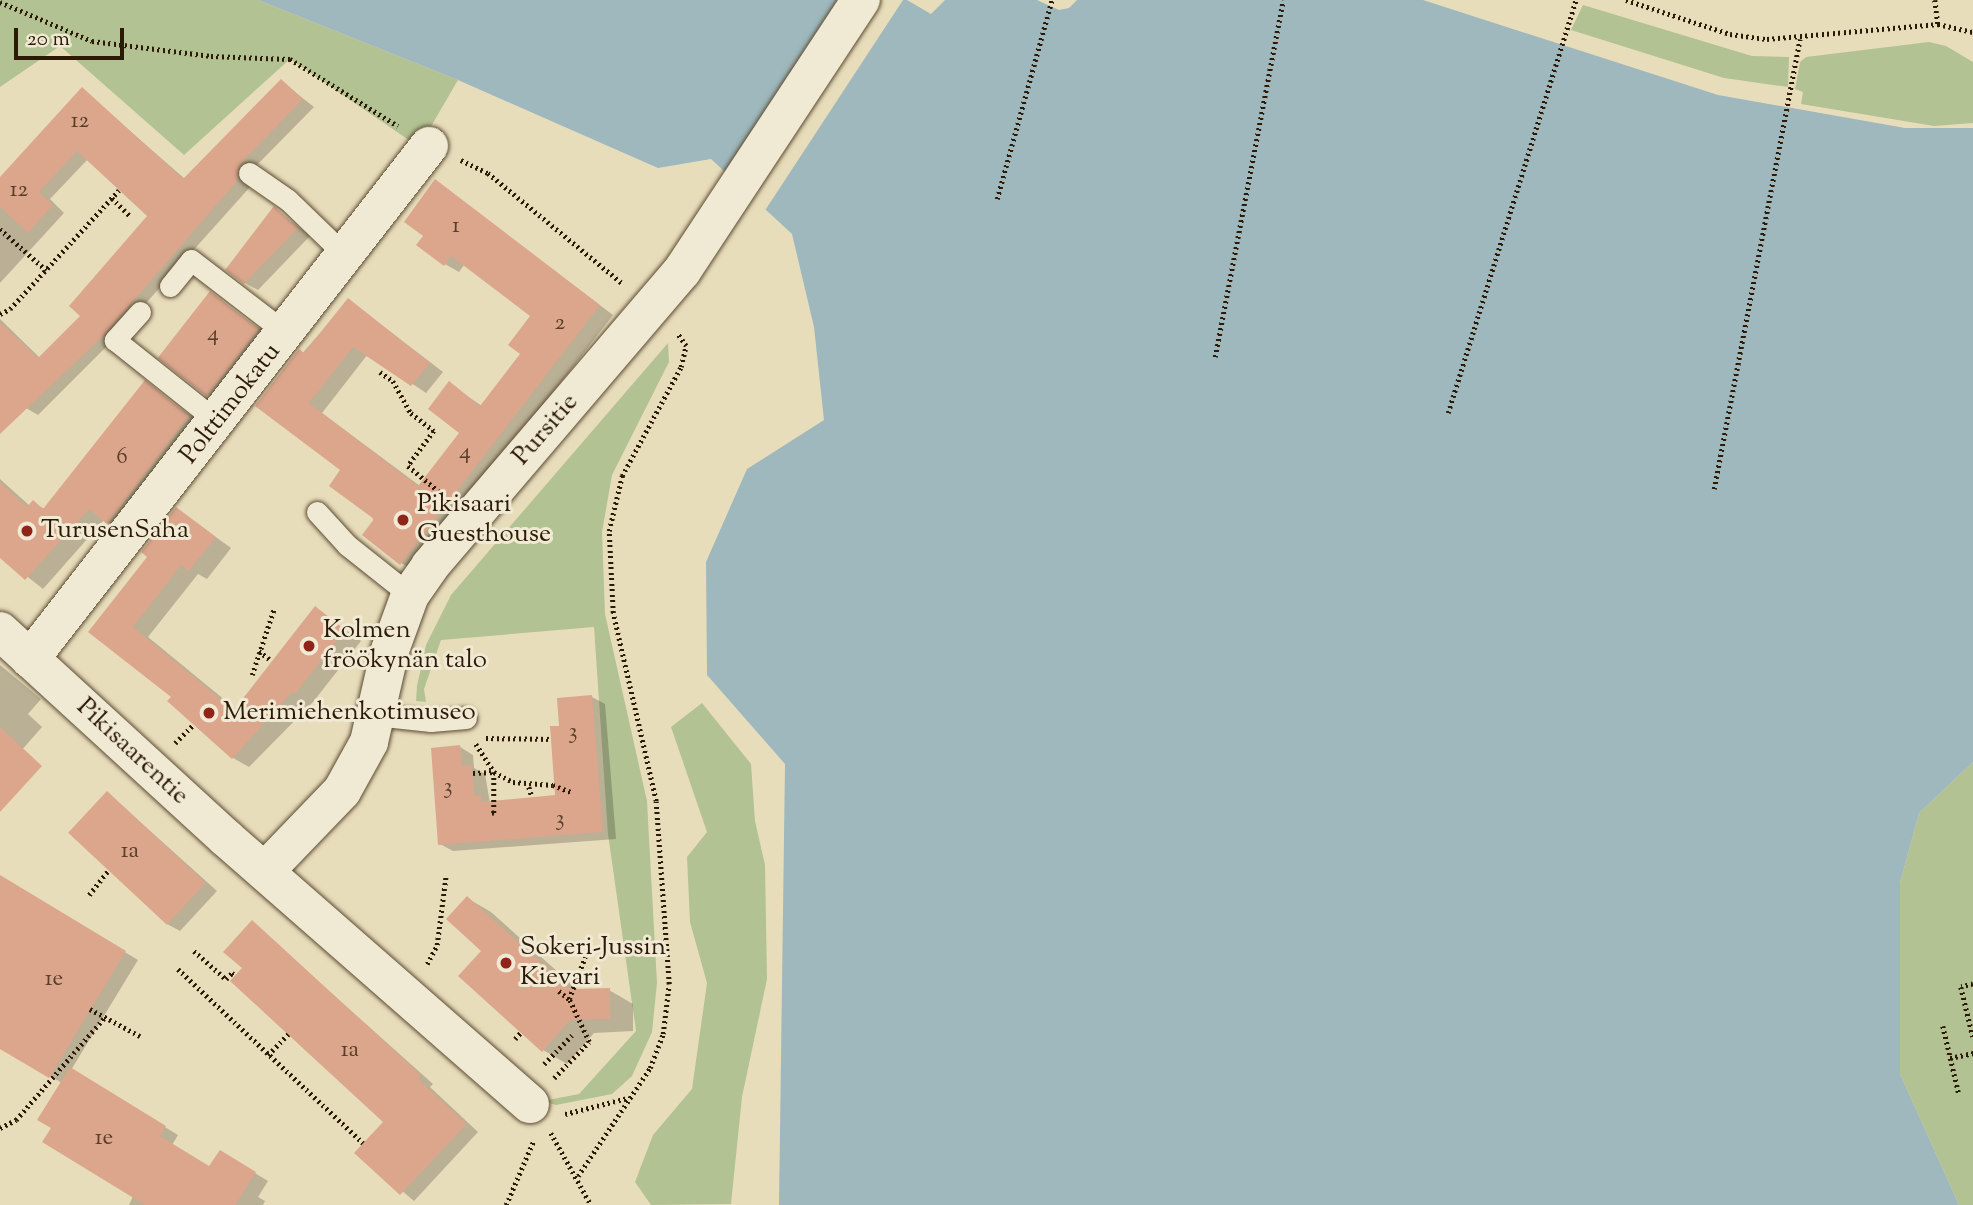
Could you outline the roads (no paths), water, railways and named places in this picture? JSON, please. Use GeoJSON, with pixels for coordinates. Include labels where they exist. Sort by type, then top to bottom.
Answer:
{"type":"FeatureCollection","features":[{"type":"Feature","properties":{"kind":"street","name":"Pursitie"},"geometry":{"type":"LineString","coordinates":[[265,872],[342,791],[369,742],[390,650],[410,595],[470,516],[682,271],[861,0]]}},
{"type":"Feature","properties":{"kind":"street","name":"Polttimokatu"},"geometry":{"type":"LineString","coordinates":[[30,659],[346,257],[429,146]]}},
{"type":"Feature","properties":{"kind":"street","name":"Pikisaarentie"},"geometry":{"type":"LineString","coordinates":[[0,631],[265,872],[404,991],[536,1112]]}},
{"type":"Feature","properties":{"kind":"lane"},"geometry":{"type":"LineString","coordinates":[[249,173],[288,200],[346,257]]}},
{"type":"Feature","properties":{"kind":"lane"},"geometry":{"type":"LineString","coordinates":[[170,286],[191,260],[286,333]]}},
{"type":"Feature","properties":{"kind":"lane"},"geometry":{"type":"LineString","coordinates":[[140,312],[115,340],[217,421]]}},
{"type":"Feature","properties":{"kind":"lane"},"geometry":{"type":"LineString","coordinates":[[317,512],[347,545],[410,595]]}},
{"type":"Feature","properties":{"kind":"lane"},"geometry":{"type":"LineString","coordinates":[[376,715],[431,721],[466,718]]}},
{"type":"Feature","properties":{"kind":"water"},"geometry":{"type":"Polygon","coordinates":[[[258,0],[907,0],[931,14],[945,0],[1037,0],[1059,10],[1069,8],[1077,0],[1423,0],[1718,95],[1905,128],[1973,128],[1973,762],[1919,813],[1900,883],[1900,1074],[1959,1205],[779,1205],[785,764],[707,675],[706,562],[747,469],[824,420],[814,327],[792,234],[711,159],[658,168],[458,80],[258,0]]]}},
{"type":"Feature","properties":{"kind":"place","name":"Pikisaari Guesthouse"},"geometry":{"type":"Point","coordinates":[403,520]}},
{"type":"Feature","properties":{"kind":"place","name":"TurusenSaha"},"geometry":{"type":"Point","coordinates":[27,531]}},
{"type":"Feature","properties":{"kind":"place","name":"Kolmen fröökynän talo"},"geometry":{"type":"Point","coordinates":[309,646]}},
{"type":"Feature","properties":{"kind":"place","name":"Merimiehenkotimuseo"},"geometry":{"type":"Point","coordinates":[209,713]}},
{"type":"Feature","properties":{"kind":"place","name":"Sokeri-Jussin Kievari"},"geometry":{"type":"Point","coordinates":[506,963]}}]}
